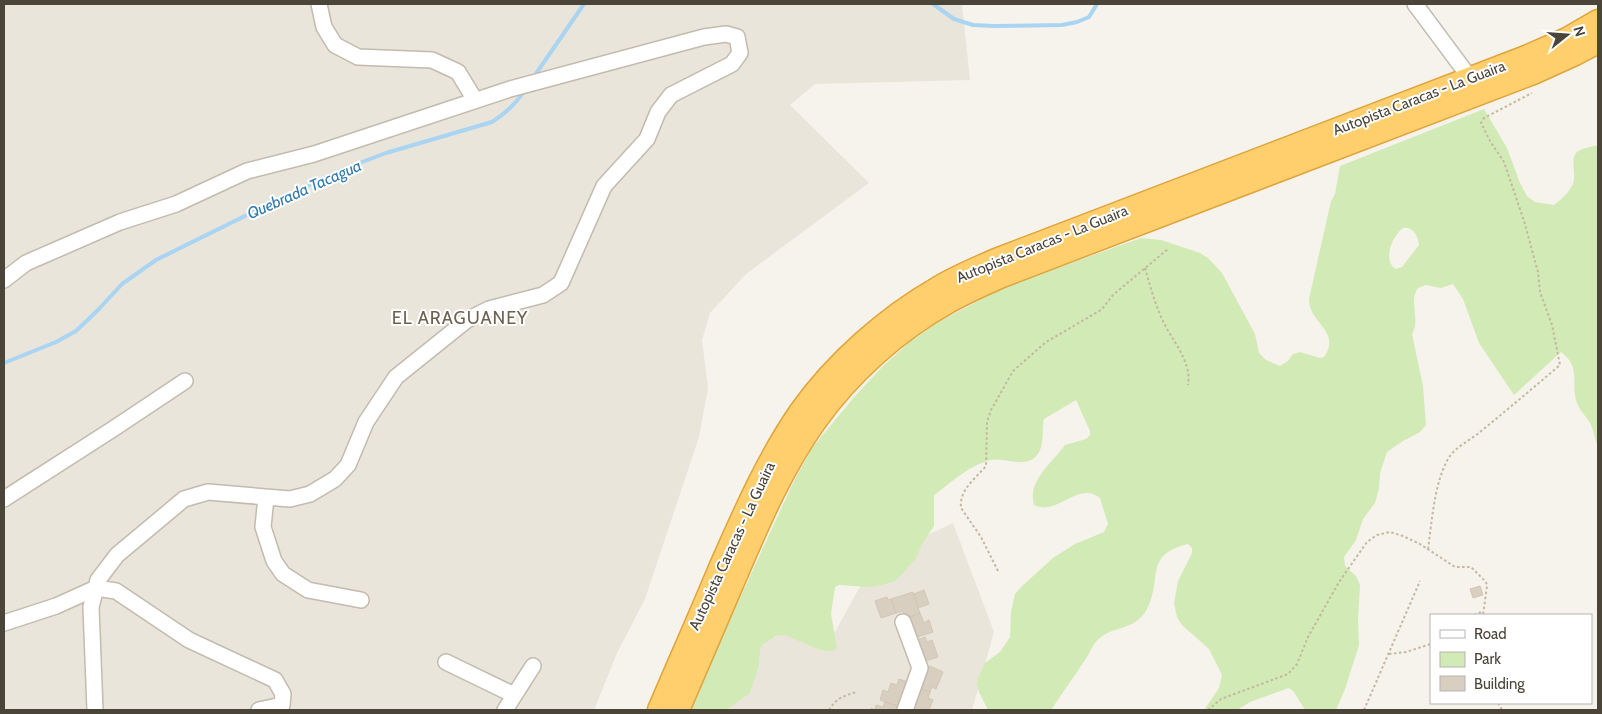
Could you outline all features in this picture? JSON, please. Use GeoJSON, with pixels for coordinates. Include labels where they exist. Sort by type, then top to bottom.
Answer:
{"type":"FeatureCollection","features":[{"type":"Feature","properties":{"kind":"highway","name":"Autopista Caracas - La Guaira"},"geometry":{"type":"LineString","coordinates":[[659,710],[752,494],[765,469],[802,410],[818,389],[884,325],[908,307],[938,288],[996,260],[1470,78],[1543,49],[1598,21]]}},
{"type":"Feature","properties":{"kind":"highway","name":"Autopista Caracas - La Guaira"},"geometry":{"type":"LineString","coordinates":[[678,710],[768,502],[796,452],[816,420],[849,381],[873,358],[918,321],[946,303],[1002,276],[1507,83],[1598,42]]}},
{"type":"Feature","properties":{"kind":"street"},"geometry":{"type":"LineString","coordinates":[[319,4],[324,27],[335,45],[358,57],[432,60],[458,72],[475,100]]}},
{"type":"Feature","properties":{"kind":"street"},"geometry":{"type":"LineString","coordinates":[[1415,4],[1470,78]]}},
{"type":"Feature","properties":{"kind":"street"},"geometry":{"type":"LineString","coordinates":[[4,280],[26,263],[120,222],[176,204],[247,171],[314,154],[510,89],[704,37],[726,34],[737,37],[740,53],[732,64],[671,96],[658,112],[647,139],[604,186],[561,283],[543,296],[489,309],[467,320],[396,377],[366,422],[348,465],[336,479],[310,494],[290,499],[208,492],[184,499],[117,555],[98,580],[91,608],[95,710]]}},
{"type":"Feature","properties":{"kind":"street"},"geometry":{"type":"LineString","coordinates":[[4,499],[185,381]]}},
{"type":"Feature","properties":{"kind":"street"},"geometry":{"type":"LineString","coordinates":[[266,497],[263,527],[274,561],[283,574],[308,590],[361,600]]}},
{"type":"Feature","properties":{"kind":"street"},"geometry":{"type":"LineString","coordinates":[[4,624],[56,606],[96,588],[116,591],[189,640],[274,680],[283,694],[282,705],[259,710]]}},
{"type":"Feature","properties":{"kind":"street"},"geometry":{"type":"LineString","coordinates":[[903,622],[920,668],[905,710]]}},
{"type":"Feature","properties":{"kind":"street"},"geometry":{"type":"LineString","coordinates":[[446,662],[514,695]]}},
{"type":"Feature","properties":{"kind":"street"},"geometry":{"type":"LineString","coordinates":[[505,710],[533,666]]}},
{"type":"Feature","properties":{"kind":"path"},"geometry":{"type":"LineString","coordinates":[[1428,549],[1439,485],[1448,458],[1463,443],[1478,434],[1560,365],[1552,325],[1540,292],[1538,272],[1524,221],[1504,162],[1490,141],[1482,122],[1484,118],[1538,90]]}},
{"type":"Feature","properties":{"kind":"path"},"geometry":{"type":"LineString","coordinates":[[998,570],[982,537],[960,504],[961,495],[986,466],[986,422],[991,410],[1013,371],[1046,342],[1101,310],[1114,294],[1168,249]]}},
{"type":"Feature","properties":{"kind":"path"},"geometry":{"type":"LineString","coordinates":[[1145,268],[1155,303],[1184,359],[1190,375],[1188,385]]}},
{"type":"Feature","properties":{"kind":"path"},"geometry":{"type":"LineString","coordinates":[[1208,710],[1221,699],[1288,674],[1297,664],[1308,637],[1326,604],[1367,542],[1377,534],[1390,532],[1403,536],[1456,567],[1471,567],[1486,582],[1487,590],[1482,614]]}},
{"type":"Feature","properties":{"kind":"path"},"geometry":{"type":"LineString","coordinates":[[1364,710],[1420,580]]}},
{"type":"Feature","properties":{"kind":"path"},"geometry":{"type":"LineString","coordinates":[[1389,654],[1406,652],[1430,644]]}},
{"type":"Feature","properties":{"kind":"path"},"geometry":{"type":"LineString","coordinates":[[828,710],[833,703],[846,695],[858,692]]}},
{"type":"Feature","properties":{"kind":"shaded area"},"geometry":{"type":"Polygon","coordinates":[[[4,4],[962,4],[970,80],[815,84],[790,105],[869,183],[746,274],[710,313],[702,340],[708,388],[699,437],[645,599],[617,653],[594,710],[4,710],[4,4]]]}},
{"type":"Feature","properties":{"kind":"shaded area"},"geometry":{"type":"Polygon","coordinates":[[[953,523],[994,632],[972,710],[692,710],[760,643],[783,634],[814,637],[835,632],[863,581],[898,549],[953,523]]]}},
{"type":"Feature","properties":{"kind":"green space"},"geometry":{"type":"Polygon","coordinates":[[[1484,109],[1507,148],[1527,196],[1535,202],[1554,205],[1566,194],[1573,184],[1573,166],[1576,153],[1598,145],[1598,446],[1591,426],[1577,403],[1571,364],[1561,352],[1514,395],[1479,343],[1463,299],[1453,284],[1441,288],[1426,285],[1418,288],[1414,299],[1415,323],[1412,334],[1423,386],[1426,425],[1420,432],[1387,452],[1380,473],[1379,489],[1375,503],[1363,519],[1356,540],[1344,557],[1345,566],[1356,576],[1360,585],[1359,645],[1336,710],[1305,710],[1294,692],[1289,688],[1250,702],[1237,710],[1204,710],[1219,688],[1222,675],[1209,649],[1182,625],[1177,617],[1174,603],[1178,581],[1192,553],[1192,548],[1188,544],[1174,549],[1159,561],[1152,598],[1142,616],[1131,624],[1106,634],[1093,645],[1051,710],[988,710],[979,692],[978,679],[985,663],[1000,652],[1010,637],[1011,612],[1015,594],[1053,558],[1075,544],[1104,532],[1108,524],[1100,498],[1092,494],[1076,495],[1051,506],[1034,505],[1034,488],[1042,473],[1065,445],[1086,439],[1090,435],[1076,400],[1044,419],[1040,451],[1033,459],[1023,462],[996,459],[983,462],[968,470],[934,495],[934,526],[922,544],[916,558],[895,581],[868,587],[839,585],[835,587],[831,614],[837,648],[833,651],[820,650],[785,635],[776,636],[762,645],[759,665],[750,693],[726,710],[691,710],[722,637],[794,481],[812,448],[855,396],[884,365],[912,340],[935,324],[1004,287],[1141,238],[1161,240],[1200,253],[1208,258],[1222,273],[1255,334],[1259,353],[1266,360],[1280,366],[1288,361],[1293,354],[1300,352],[1320,358],[1324,357],[1329,348],[1329,340],[1310,308],[1309,299],[1340,166],[1484,109]],[[1403,228],[1399,232],[1392,242],[1390,249],[1390,260],[1396,269],[1402,267],[1419,245],[1414,232],[1403,228]]]}},
{"type":"Feature","properties":{"kind":"building"},"geometry":{"type":"Polygon","coordinates":[[[1480,586],[1483,595],[1473,598],[1470,589],[1480,586]]]}},
{"type":"Feature","properties":{"kind":"building"},"geometry":{"type":"Polygon","coordinates":[[[924,590],[929,604],[918,608],[914,594],[924,590]]]}},
{"type":"Feature","properties":{"kind":"building"},"geometry":{"type":"Polygon","coordinates":[[[913,592],[920,613],[906,619],[903,611],[896,613],[891,599],[913,592]]]}},
{"type":"Feature","properties":{"kind":"building"},"geometry":{"type":"Polygon","coordinates":[[[887,597],[888,600],[891,599],[896,613],[881,618],[875,601],[887,597]]]}},
{"type":"Feature","properties":{"kind":"building"},"geometry":{"type":"Polygon","coordinates":[[[920,613],[924,623],[929,620],[933,632],[914,638],[907,618],[920,613]]]}},
{"type":"Feature","properties":{"kind":"building"},"geometry":{"type":"Polygon","coordinates":[[[925,637],[927,642],[932,640],[938,657],[922,662],[915,641],[925,637]]]}},
{"type":"Feature","properties":{"kind":"building"},"geometry":{"type":"Polygon","coordinates":[[[930,666],[943,672],[936,689],[932,687],[930,692],[921,689],[930,666]]]}},
{"type":"Feature","properties":{"kind":"building"},"geometry":{"type":"Polygon","coordinates":[[[899,679],[908,682],[900,707],[880,700],[883,690],[888,692],[891,683],[897,685],[899,679]]]}},
{"type":"Feature","properties":{"kind":"building"},"geometry":{"type":"Polygon","coordinates":[[[921,689],[930,692],[928,698],[933,700],[929,710],[912,710],[921,689]]]}},
{"type":"Feature","properties":{"kind":"building"},"geometry":{"type":"Polygon","coordinates":[[[885,702],[900,707],[899,710],[875,710],[876,705],[883,707],[885,702]]]}},
{"type":"Feature","properties":{"kind":"waterway","name":"Quebrada Tacagua"},"geometry":{"type":"LineString","coordinates":[[533,78],[584,4]]}},
{"type":"Feature","properties":{"kind":"waterway","name":"Quebrada Tacagua"},"geometry":{"type":"LineString","coordinates":[[933,4],[954,19],[973,25],[994,26],[1062,25],[1077,22],[1089,17],[1097,4]]}},
{"type":"Feature","properties":{"kind":"waterway","name":"Quebrada Tacagua"},"geometry":{"type":"LineString","coordinates":[[4,363],[56,342],[76,331],[122,284],[156,260],[281,198],[349,167],[386,153],[492,122],[510,108],[525,90]]}},
{"type":"Feature","properties":{"kind":"district","name":"EL ARAGUANEY"},"geometry":{"type":"Point","coordinates":[460,318]}}]}
